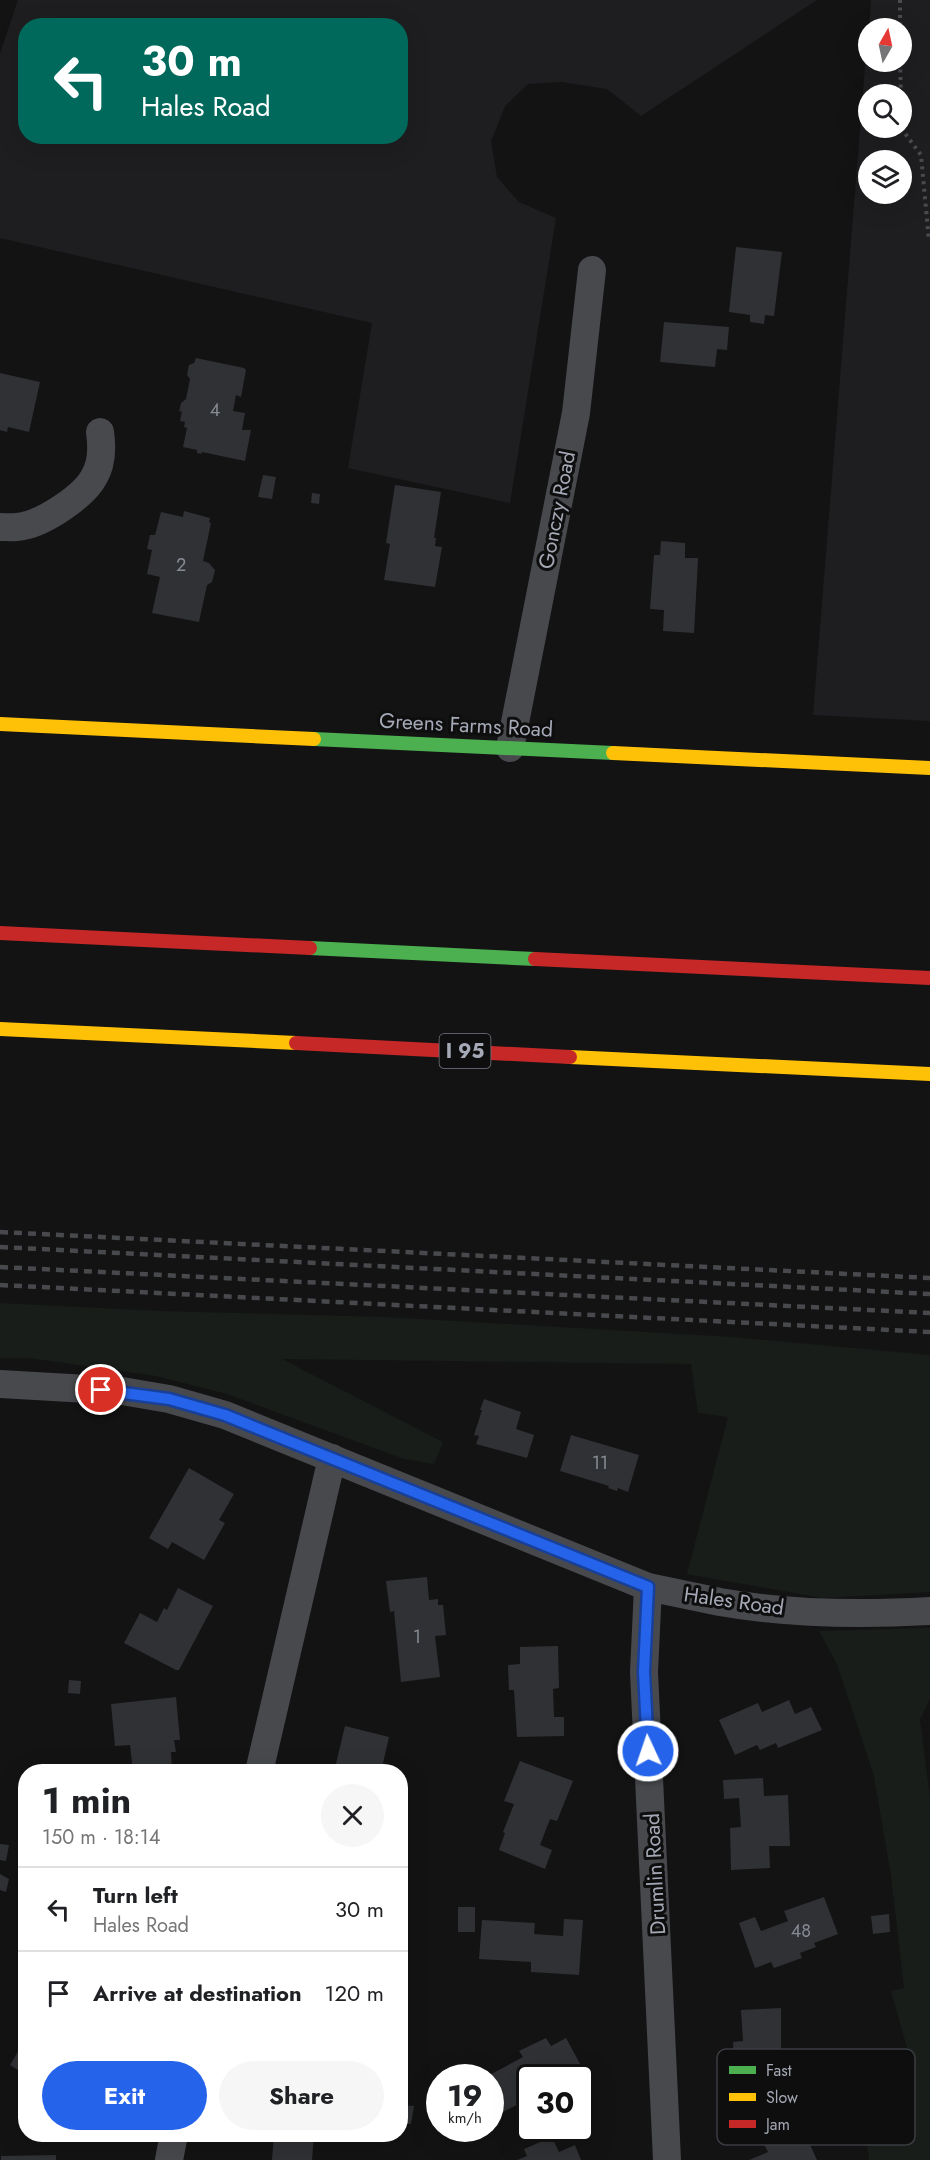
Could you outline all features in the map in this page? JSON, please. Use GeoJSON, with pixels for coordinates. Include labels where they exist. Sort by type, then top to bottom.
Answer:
{"type":"FeatureCollection","features":[{"type":"Feature","properties":{"kind":"main road","name":"Greens Farms Road"},"geometry":{"type":"LineString","coordinates":[[0,724],[930,768]]}},
{"type":"Feature","properties":{"kind":"main road"},"geometry":{"type":"LineString","coordinates":[[0,933],[930,978]]}},
{"type":"Feature","properties":{"kind":"main road","name":"I 95"},"geometry":{"type":"LineString","coordinates":[[0,1029],[930,1074]]}},
{"type":"Feature","properties":{"kind":"street","name":"Gonczy Road"},"geometry":{"type":"LineString","coordinates":[[510,748],[576,413],[592,270]]}},
{"type":"Feature","properties":{"kind":"street"},"geometry":{"type":"LineString","coordinates":[[0,527],[24,526],[52,514],[81,493],[95,476],[102,446],[100,432]]}},
{"type":"Feature","properties":{"kind":"street","name":"Hales Road"},"geometry":{"type":"LineString","coordinates":[[0,1384],[122,1391],[169,1399],[225,1415],[648,1587],[720,1602],[804,1611],[900,1613],[930,1611]]}},
{"type":"Feature","properties":{"kind":"street"},"geometry":{"type":"LineString","coordinates":[[261,1764],[332,1458]]}},
{"type":"Feature","properties":{"kind":"street","name":"Drumlin Road"},"geometry":{"type":"LineString","coordinates":[[648,1587],[644,1672],[668,2160]]}},
{"type":"Feature","properties":{"kind":"street"},"geometry":{"type":"LineString","coordinates":[[169,2160],[172,2142]]}},
{"type":"Feature","properties":{"kind":"path"},"geometry":{"type":"LineString","coordinates":[[900,0],[900,18]]}},
{"type":"Feature","properties":{"kind":"path"},"geometry":{"type":"LineString","coordinates":[[908,138],[921,155],[929,241]]}},
{"type":"Feature","properties":{"kind":"shaded area"},"geometry":{"type":"Polygon","coordinates":[[[18,0],[817,0],[641,116],[607,89],[562,82],[528,84],[505,106],[491,141],[497,177],[519,202],[556,218],[510,503],[348,468],[372,323],[0,238],[0,54],[18,0]]]}},
{"type":"Feature","properties":{"kind":"shaded area"},"geometry":{"type":"Polygon","coordinates":[[[871,0],[930,0],[930,721],[813,715],[858,155],[858,204],[912,204],[912,150],[858,150],[859,138],[912,138],[912,84],[864,84],[865,72],[912,72],[912,18],[870,18],[871,0]]]}},
{"type":"Feature","properties":{"kind":"shaded area"},"geometry":{"type":"Polygon","coordinates":[[[0,1303],[161,1311],[385,1317],[732,1337],[930,1355],[930,1592],[822,1598],[687,1574],[728,1417],[698,1413],[691,1364],[282,1359],[443,1442],[434,1464],[404,1459],[227,1394],[156,1376],[29,1358],[0,1358],[0,1303]]]}},
{"type":"Feature","properties":{"kind":"shaded area"},"geometry":{"type":"Polygon","coordinates":[[[930,1628],[930,1699],[920,1719],[930,1798],[930,2160],[869,2160],[867,2145],[915,2145],[915,2049],[907,2049],[891,1991],[904,1988],[891,1876],[874,1776],[837,1664],[819,1631],[930,1628]]]}},
{"type":"Feature","properties":{"kind":"building"},"geometry":{"type":"Polygon","coordinates":[[[736,247],[782,252],[774,316],[765,315],[764,324],[750,322],[750,315],[729,312],[736,247]]]}},
{"type":"Feature","properties":{"kind":"building"},"geometry":{"type":"Polygon","coordinates":[[[664,322],[729,327],[727,350],[717,349],[715,367],[660,362],[664,322]]]}},
{"type":"Feature","properties":{"kind":"building"},"geometry":{"type":"Polygon","coordinates":[[[196,358],[246,370],[241,397],[236,395],[233,411],[245,413],[242,430],[251,430],[245,461],[202,452],[201,454],[197,453],[197,450],[183,447],[187,428],[184,427],[185,422],[180,421],[182,411],[179,412],[181,403],[186,399],[190,379],[187,375],[189,365],[194,363],[196,358]]]}},
{"type":"Feature","properties":{"kind":"building"},"geometry":{"type":"Polygon","coordinates":[[[0,373],[40,382],[29,432],[8,427],[7,432],[0,430],[0,373]]]}},
{"type":"Feature","properties":{"kind":"building"},"geometry":{"type":"Polygon","coordinates":[[[263,475],[276,477],[272,499],[258,497],[263,475]]]}},
{"type":"Feature","properties":{"kind":"building"},"geometry":{"type":"Polygon","coordinates":[[[395,485],[441,492],[434,538],[436,538],[435,546],[442,547],[435,587],[384,580],[390,544],[386,543],[395,485]]]}},
{"type":"Feature","properties":{"kind":"building"},"geometry":{"type":"Polygon","coordinates":[[[312,493],[320,494],[319,504],[311,503],[312,493]]]}},
{"type":"Feature","properties":{"kind":"building"},"geometry":{"type":"Polygon","coordinates":[[[184,511],[210,518],[211,523],[203,561],[209,563],[215,570],[212,582],[207,585],[199,622],[152,613],[160,577],[147,574],[152,550],[147,549],[150,535],[155,535],[161,512],[183,517],[184,511]]]}},
{"type":"Feature","properties":{"kind":"building"},"geometry":{"type":"Polygon","coordinates":[[[661,541],[685,543],[685,558],[698,558],[694,633],[663,631],[664,610],[650,609],[654,555],[660,555],[661,541]]]}},
{"type":"Feature","properties":{"kind":"building"},"geometry":{"type":"Polygon","coordinates":[[[484,1399],[521,1412],[516,1429],[534,1435],[527,1458],[476,1444],[479,1436],[474,1435],[484,1399]]]}},
{"type":"Feature","properties":{"kind":"building"},"geometry":{"type":"Polygon","coordinates":[[[571,1435],[639,1455],[628,1492],[618,1488],[617,1491],[608,1488],[609,1486],[560,1471],[571,1435]]]}},
{"type":"Feature","properties":{"kind":"building"},"geometry":{"type":"Polygon","coordinates":[[[189,1468],[234,1494],[219,1520],[225,1523],[204,1560],[172,1542],[168,1549],[149,1538],[189,1468]]]}},
{"type":"Feature","properties":{"kind":"building"},"geometry":{"type":"Polygon","coordinates":[[[427,1577],[429,1600],[438,1599],[438,1605],[443,1605],[446,1635],[435,1636],[440,1677],[401,1682],[394,1611],[390,1612],[386,1581],[427,1577]]]}},
{"type":"Feature","properties":{"kind":"building"},"geometry":{"type":"Polygon","coordinates":[[[178,1588],[213,1606],[179,1670],[176,1670],[124,1643],[140,1613],[157,1622],[164,1608],[167,1610],[178,1588]]]}},
{"type":"Feature","properties":{"kind":"building"},"geometry":{"type":"Polygon","coordinates":[[[558,1646],[559,1688],[553,1689],[554,1717],[564,1717],[564,1736],[517,1737],[514,1690],[509,1690],[508,1665],[520,1664],[520,1647],[558,1646]]]}},
{"type":"Feature","properties":{"kind":"building"},"geometry":{"type":"Polygon","coordinates":[[[69,1680],[81,1681],[80,1694],[68,1693],[69,1680]]]}},
{"type":"Feature","properties":{"kind":"building"},"geometry":{"type":"Polygon","coordinates":[[[176,1697],[180,1740],[174,1740],[176,1752],[171,1752],[172,1764],[132,1764],[130,1745],[115,1746],[111,1704],[176,1697]]]}},
{"type":"Feature","properties":{"kind":"building"},"geometry":{"type":"Polygon","coordinates":[[[789,1700],[795,1714],[811,1707],[822,1730],[778,1748],[776,1743],[760,1750],[757,1745],[735,1755],[719,1720],[758,1703],[762,1712],[789,1700]]]}},
{"type":"Feature","properties":{"kind":"building"},"geometry":{"type":"Polygon","coordinates":[[[345,1726],[389,1737],[383,1764],[336,1764],[345,1726]]]}},
{"type":"Feature","properties":{"kind":"building"},"geometry":{"type":"Polygon","coordinates":[[[520,1761],[573,1781],[557,1821],[550,1819],[540,1845],[552,1850],[545,1869],[499,1850],[514,1804],[504,1801],[520,1761]]]}},
{"type":"Feature","properties":{"kind":"building"},"geometry":{"type":"Polygon","coordinates":[[[763,1778],[764,1796],[788,1795],[790,1846],[769,1846],[770,1868],[731,1870],[730,1828],[741,1827],[739,1798],[724,1799],[723,1780],[763,1778]]]}},
{"type":"Feature","properties":{"kind":"building"},"geometry":{"type":"Polygon","coordinates":[[[0,1844],[9,1845],[6,1861],[0,1860],[0,1844]]]}},
{"type":"Feature","properties":{"kind":"building"},"geometry":{"type":"Polygon","coordinates":[[[0,1874],[9,1879],[6,1892],[0,1890],[0,1874]]]}},
{"type":"Feature","properties":{"kind":"building"},"geometry":{"type":"Polygon","coordinates":[[[824,1897],[838,1934],[814,1943],[816,1947],[800,1953],[802,1958],[774,1968],[771,1962],[755,1968],[739,1923],[755,1917],[761,1931],[788,1921],[784,1911],[824,1897]]]}},
{"type":"Feature","properties":{"kind":"building"},"geometry":{"type":"Polygon","coordinates":[[[458,1907],[475,1907],[475,1932],[458,1932],[458,1907]]]}},
{"type":"Feature","properties":{"kind":"building"},"geometry":{"type":"Polygon","coordinates":[[[889,1914],[890,1932],[873,1934],[871,1916],[889,1914]]]}},
{"type":"Feature","properties":{"kind":"building"},"geometry":{"type":"Polygon","coordinates":[[[564,1919],[583,1920],[579,1975],[531,1972],[531,1962],[479,1959],[482,1920],[535,1923],[534,1934],[563,1936],[564,1919]]]}},
{"type":"Feature","properties":{"kind":"building"},"geometry":{"type":"Polygon","coordinates":[[[781,2008],[781,2049],[733,2049],[733,2042],[743,2041],[741,2010],[781,2008]]]}},
{"type":"Feature","properties":{"kind":"building"},"geometry":{"type":"Polygon","coordinates":[[[546,2038],[551,2046],[566,2038],[580,2064],[516,2064],[516,2105],[504,2111],[504,2067],[523,2057],[519,2051],[546,2038]]]}},
{"type":"Feature","properties":{"kind":"building"},"geometry":{"type":"Polygon","coordinates":[[[18,2052],[18,2070],[10,2065],[18,2052]]]}},
{"type":"Feature","properties":{"kind":"building"},"geometry":{"type":"Polygon","coordinates":[[[408,2106],[414,2106],[411,2124],[408,2124],[408,2106]]]}},
{"type":"Feature","properties":{"kind":"building"},"geometry":{"type":"Polygon","coordinates":[[[273,2142],[313,2142],[312,2160],[272,2160],[273,2142]]]}},
{"type":"Feature","properties":{"kind":"building"},"geometry":{"type":"Polygon","coordinates":[[[540,2142],[554,2142],[559,2152],[575,2145],[581,2160],[517,2160],[527,2156],[524,2149],[540,2142]]]}},
{"type":"Feature","properties":{"kind":"building"},"geometry":{"type":"Polygon","coordinates":[[[764,2145],[810,2145],[817,2160],[749,2160],[768,2152],[764,2145]]]}},
{"type":"Feature","properties":{"kind":"building"},"geometry":{"type":"Polygon","coordinates":[[[56,2155],[56,2160],[1,2160],[1,2156],[56,2155]]]}},
{"type":"Feature","properties":{"kind":"railway"},"geometry":{"type":"LineString","coordinates":[[0,1232],[930,1278]]}},
{"type":"Feature","properties":{"kind":"railway"},"geometry":{"type":"LineString","coordinates":[[0,1247],[930,1294]]}},
{"type":"Feature","properties":{"kind":"railway"},"geometry":{"type":"LineString","coordinates":[[0,1267],[930,1313]]}},
{"type":"Feature","properties":{"kind":"railway"},"geometry":{"type":"LineString","coordinates":[[0,1285],[930,1332]]}},
{"type":"Feature","properties":{"kind":"traffic: fast"},"geometry":{"type":"LineString","coordinates":[[314,739],[613,753]]}},
{"type":"Feature","properties":{"kind":"traffic: fast"},"geometry":{"type":"LineString","coordinates":[[310,948],[535,959]]}},
{"type":"Feature","properties":{"kind":"traffic: slow"},"geometry":{"type":"LineString","coordinates":[[0,724],[314,739]]}},
{"type":"Feature","properties":{"kind":"traffic: slow"},"geometry":{"type":"LineString","coordinates":[[613,753],[930,768]]}},
{"type":"Feature","properties":{"kind":"traffic: slow"},"geometry":{"type":"LineString","coordinates":[[0,1029],[296,1043]]}},
{"type":"Feature","properties":{"kind":"traffic: slow"},"geometry":{"type":"LineString","coordinates":[[570,1057],[930,1074]]}},
{"type":"Feature","properties":{"kind":"traffic: jam"},"geometry":{"type":"LineString","coordinates":[[0,933],[310,948]]}},
{"type":"Feature","properties":{"kind":"traffic: jam"},"geometry":{"type":"LineString","coordinates":[[535,959],[930,978]]}},
{"type":"Feature","properties":{"kind":"traffic: jam"},"geometry":{"type":"LineString","coordinates":[[296,1043],[570,1057]]}},
{"type":"Feature","properties":{"kind":"route"},"geometry":{"type":"LineString","coordinates":[[101,1390],[169,1399],[225,1415],[648,1587],[644,1672],[648,1751]]}}]}
